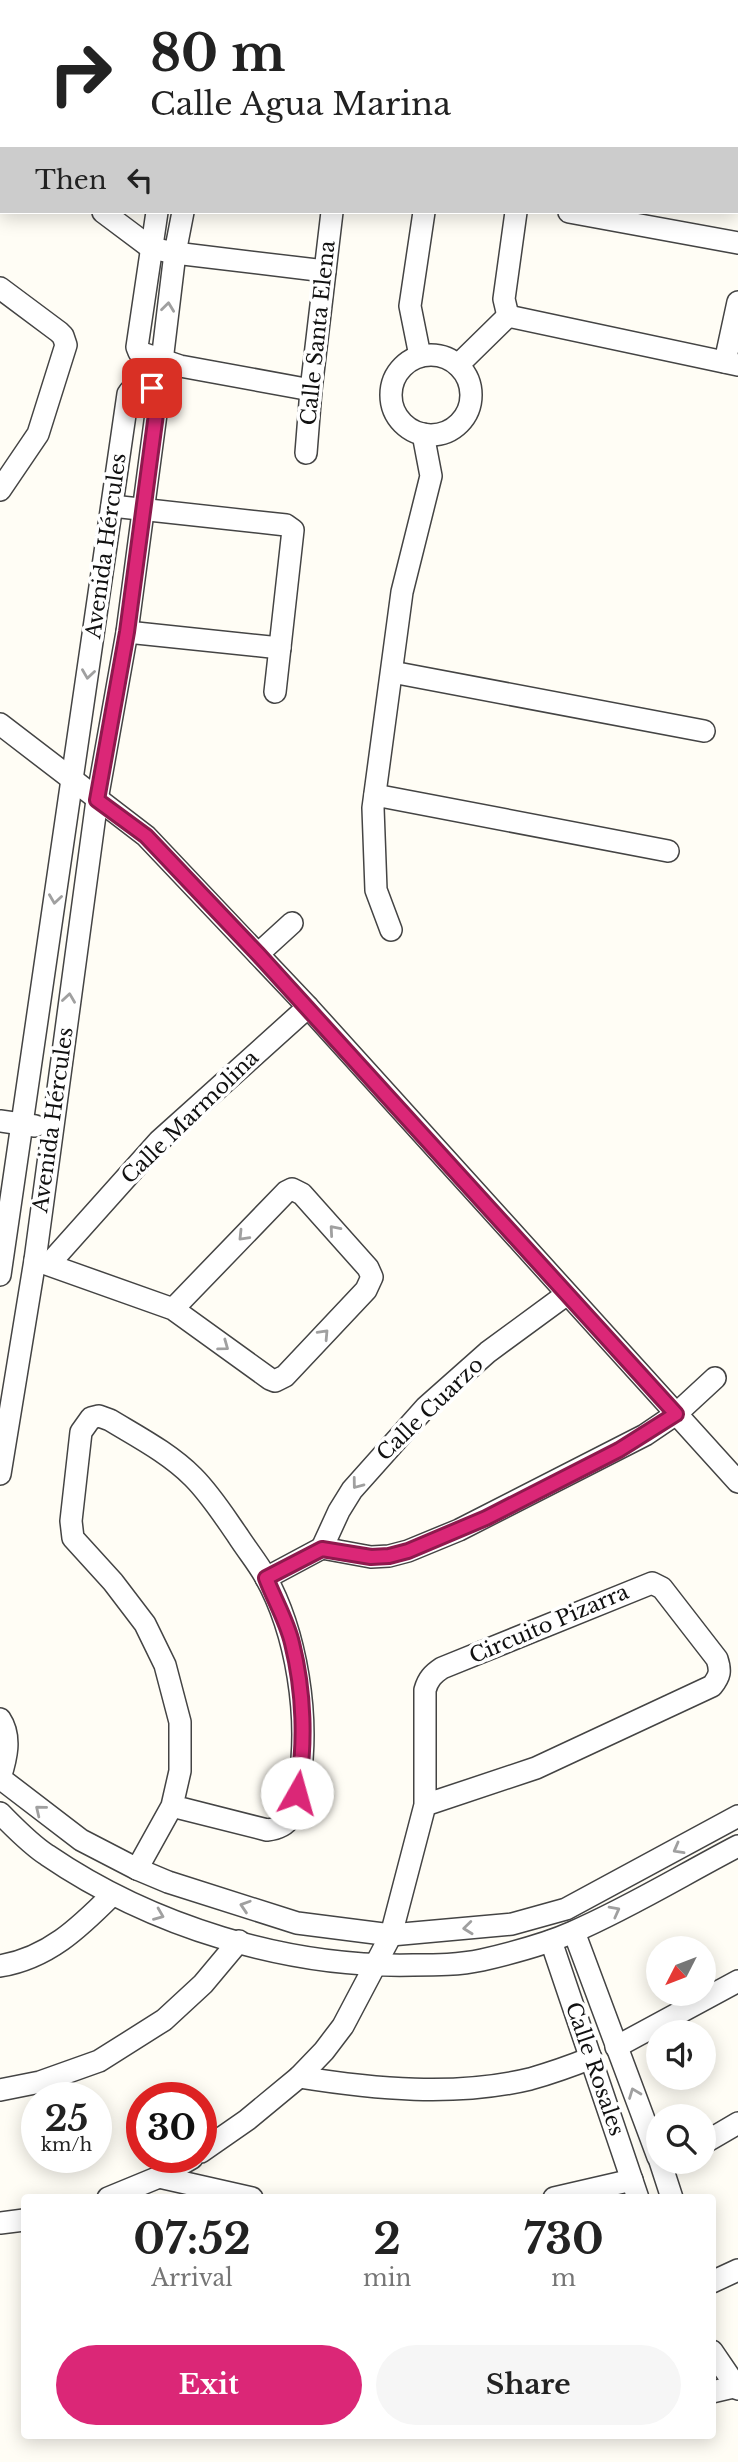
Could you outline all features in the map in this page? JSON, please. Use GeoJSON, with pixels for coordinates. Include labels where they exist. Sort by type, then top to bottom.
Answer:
{"type":"FeatureCollection","features":[{"type":"Feature","properties":{"kind":"street"},"geometry":{"type":"LineString","coordinates":[[106,214],[151,247],[175,253],[324,271]]}},
{"type":"Feature","properties":{"kind":"street"},"geometry":{"type":"LineString","coordinates":[[157,214],[136,348],[139,352],[162,361],[311,390]]}},
{"type":"Feature","properties":{"kind":"street"},"geometry":{"type":"LineString","coordinates":[[162,361],[175,253],[183,214]]}},
{"type":"Feature","properties":{"kind":"street","name":"Calle Santa Elena"},"geometry":{"type":"LineString","coordinates":[[306,453],[332,214]]}},
{"type":"Feature","properties":{"kind":"street"},"geometry":{"type":"LineString","coordinates":[[420,356],[410,306],[424,214]]}},
{"type":"Feature","properties":{"kind":"street"},"geometry":{"type":"LineString","coordinates":[[508,316],[503,299],[516,214]]}},
{"type":"Feature","properties":{"kind":"street"},"geometry":{"type":"LineString","coordinates":[[580,214],[738,243]]}},
{"type":"Feature","properties":{"kind":"street"},"geometry":{"type":"LineString","coordinates":[[0,490],[38,434],[65,340],[59,332],[3,297]]}},
{"type":"Feature","properties":{"kind":"street"},"geometry":{"type":"LineString","coordinates":[[508,316],[732,363],[738,302]]}},
{"type":"Feature","properties":{"kind":"street"},"geometry":{"type":"LineString","coordinates":[[458,365],[508,316]]}},
{"type":"Feature","properties":{"kind":"street"},"geometry":{"type":"LineString","coordinates":[[433,355],[447,358],[458,365],[466,376],[470,403],[465,416],[457,425],[447,431],[423,434],[402,422],[394,411],[392,384],[407,362],[420,356],[433,355]]}},
{"type":"Feature","properties":{"kind":"street","name":"Avenida Hércules"},"geometry":{"type":"LineString","coordinates":[[0,1275],[128,394],[136,385],[143,384],[152,388],[158,399],[144,510],[127,632],[97,800],[51,1128],[42,1262],[0,1474]]}},
{"type":"Feature","properties":{"kind":"street"},"geometry":{"type":"LineString","coordinates":[[391,930],[376,890],[373,808],[402,593],[431,476],[423,434]]}},
{"type":"Feature","properties":{"kind":"street"},"geometry":{"type":"LineString","coordinates":[[112,506],[286,525],[293,530],[275,692]]}},
{"type":"Feature","properties":{"kind":"street"},"geometry":{"type":"LineString","coordinates":[[127,632],[280,648]]}},
{"type":"Feature","properties":{"kind":"street"},"geometry":{"type":"LineString","coordinates":[[392,672],[704,731]]}},
{"type":"Feature","properties":{"kind":"street"},"geometry":{"type":"LineString","coordinates":[[0,724],[146,836],[308,1007],[738,1482]]}},
{"type":"Feature","properties":{"kind":"street"},"geometry":{"type":"LineString","coordinates":[[375,795],[668,851]]}},
{"type":"Feature","properties":{"kind":"street"},"geometry":{"type":"LineString","coordinates":[[258,954],[292,923]]}},
{"type":"Feature","properties":{"kind":"street","name":"Calle Marmolina"},"geometry":{"type":"LineString","coordinates":[[42,1262],[153,1146],[308,1007]]}},
{"type":"Feature","properties":{"kind":"street"},"geometry":{"type":"LineString","coordinates":[[0,1121],[51,1128]]}},
{"type":"Feature","properties":{"kind":"street"},"geometry":{"type":"LineString","coordinates":[[42,1262],[173,1309],[275,1381],[285,1376],[366,1290],[372,1277],[368,1268],[302,1194],[292,1189],[286,1192],[173,1309]]}},
{"type":"Feature","properties":{"kind":"street","name":"Calle Cuarzo"},"geometry":{"type":"LineString","coordinates":[[322,1549],[352,1490],[426,1407],[488,1352],[566,1294]]}},
{"type":"Feature","properties":{"kind":"street"},"geometry":{"type":"LineString","coordinates":[[266,1578],[322,1549],[371,1557],[389,1556],[408,1551],[486,1518],[645,1435],[676,1414],[715,1378]]}},
{"type":"Feature","properties":{"kind":"street"},"geometry":{"type":"LineString","coordinates":[[137,1869],[172,1806],[180,1771],[180,1722],[165,1665],[145,1624],[113,1582],[78,1545],[71,1530],[81,1432],[85,1423],[99,1416],[171,1458],[194,1478],[217,1504],[266,1578],[292,1641],[302,1707],[301,1772],[293,1814],[280,1829],[267,1830],[172,1806]]}},
{"type":"Feature","properties":{"kind":"street","name":"Circuito Pizarra"},"geometry":{"type":"LineString","coordinates":[[217,2141],[299,2077],[342,2026],[391,1935],[425,1805],[425,1690],[428,1681],[442,1668],[652,1583],[662,1588],[717,1659],[719,1677],[712,1686],[536,1768],[425,1805]]}},
{"type":"Feature","properties":{"kind":"street"},"geometry":{"type":"LineString","coordinates":[[0,1719],[4,1725],[8,1752],[0,1778],[67,1831],[137,1869],[168,1882],[297,1923],[391,1935],[512,1924],[566,1909],[738,1816]]}},
{"type":"Feature","properties":{"kind":"street"},"geometry":{"type":"LineString","coordinates":[[0,1812],[46,1855],[112,1895],[160,1916],[294,1955],[376,1966],[467,1963],[551,1941],[574,1932],[738,1846]]}},
{"type":"Feature","properties":{"kind":"street"},"geometry":{"type":"LineString","coordinates":[[0,1966],[39,1954],[62,1941],[112,1895]]}},
{"type":"Feature","properties":{"kind":"street","name":"Calle Rosales"},"geometry":{"type":"LineString","coordinates":[[574,1932],[646,2120]]}},
{"type":"Feature","properties":{"kind":"street"},"geometry":{"type":"LineString","coordinates":[[0,2090],[40,2082],[99,2061],[164,2020],[203,1984],[239,1941]]}},
{"type":"Feature","properties":{"kind":"street","name":"Calle Rosales"},"geometry":{"type":"LineString","coordinates":[[551,1941],[635,2189]]}},
{"type":"Feature","properties":{"kind":"street"},"geometry":{"type":"LineString","coordinates":[[616,2047],[738,1981]]}},
{"type":"Feature","properties":{"kind":"street"},"geometry":{"type":"LineString","coordinates":[[299,2077],[375,2088],[459,2088],[528,2079],[591,2058]]}},
{"type":"Feature","properties":{"kind":"street"},"geometry":{"type":"LineString","coordinates":[[716,2136],[738,2123]]}},
{"type":"Feature","properties":{"kind":"street"},"geometry":{"type":"LineString","coordinates":[[119,2194],[166,2173]]}},
{"type":"Feature","properties":{"kind":"street","name":"Calle Rosales"},"geometry":{"type":"LineString","coordinates":[[666,2174],[671,2194]]}},
{"type":"Feature","properties":{"kind":"street"},"geometry":{"type":"LineString","coordinates":[[159,2177],[234,2194]]}},
{"type":"Feature","properties":{"kind":"street"},"geometry":{"type":"LineString","coordinates":[[590,2194],[635,2189]]}},
{"type":"Feature","properties":{"kind":"street"},"geometry":{"type":"LineString","coordinates":[[0,2223],[21,2220]]}},
{"type":"Feature","properties":{"kind":"street"},"geometry":{"type":"LineString","coordinates":[[716,2280],[738,2270]]}},
{"type":"Feature","properties":{"kind":"street"},"geometry":{"type":"LineString","coordinates":[[716,2357],[737,2387],[716,2391]]}},
{"type":"Feature","properties":{"kind":"route"},"geometry":{"type":"LineString","coordinates":[[152,388],[158,399],[127,632],[97,800],[146,836],[308,1007],[676,1414],[619,1450],[486,1518],[408,1551],[371,1557],[322,1549],[266,1578],[292,1641],[302,1707],[301,1772],[297,1793]]}}]}
